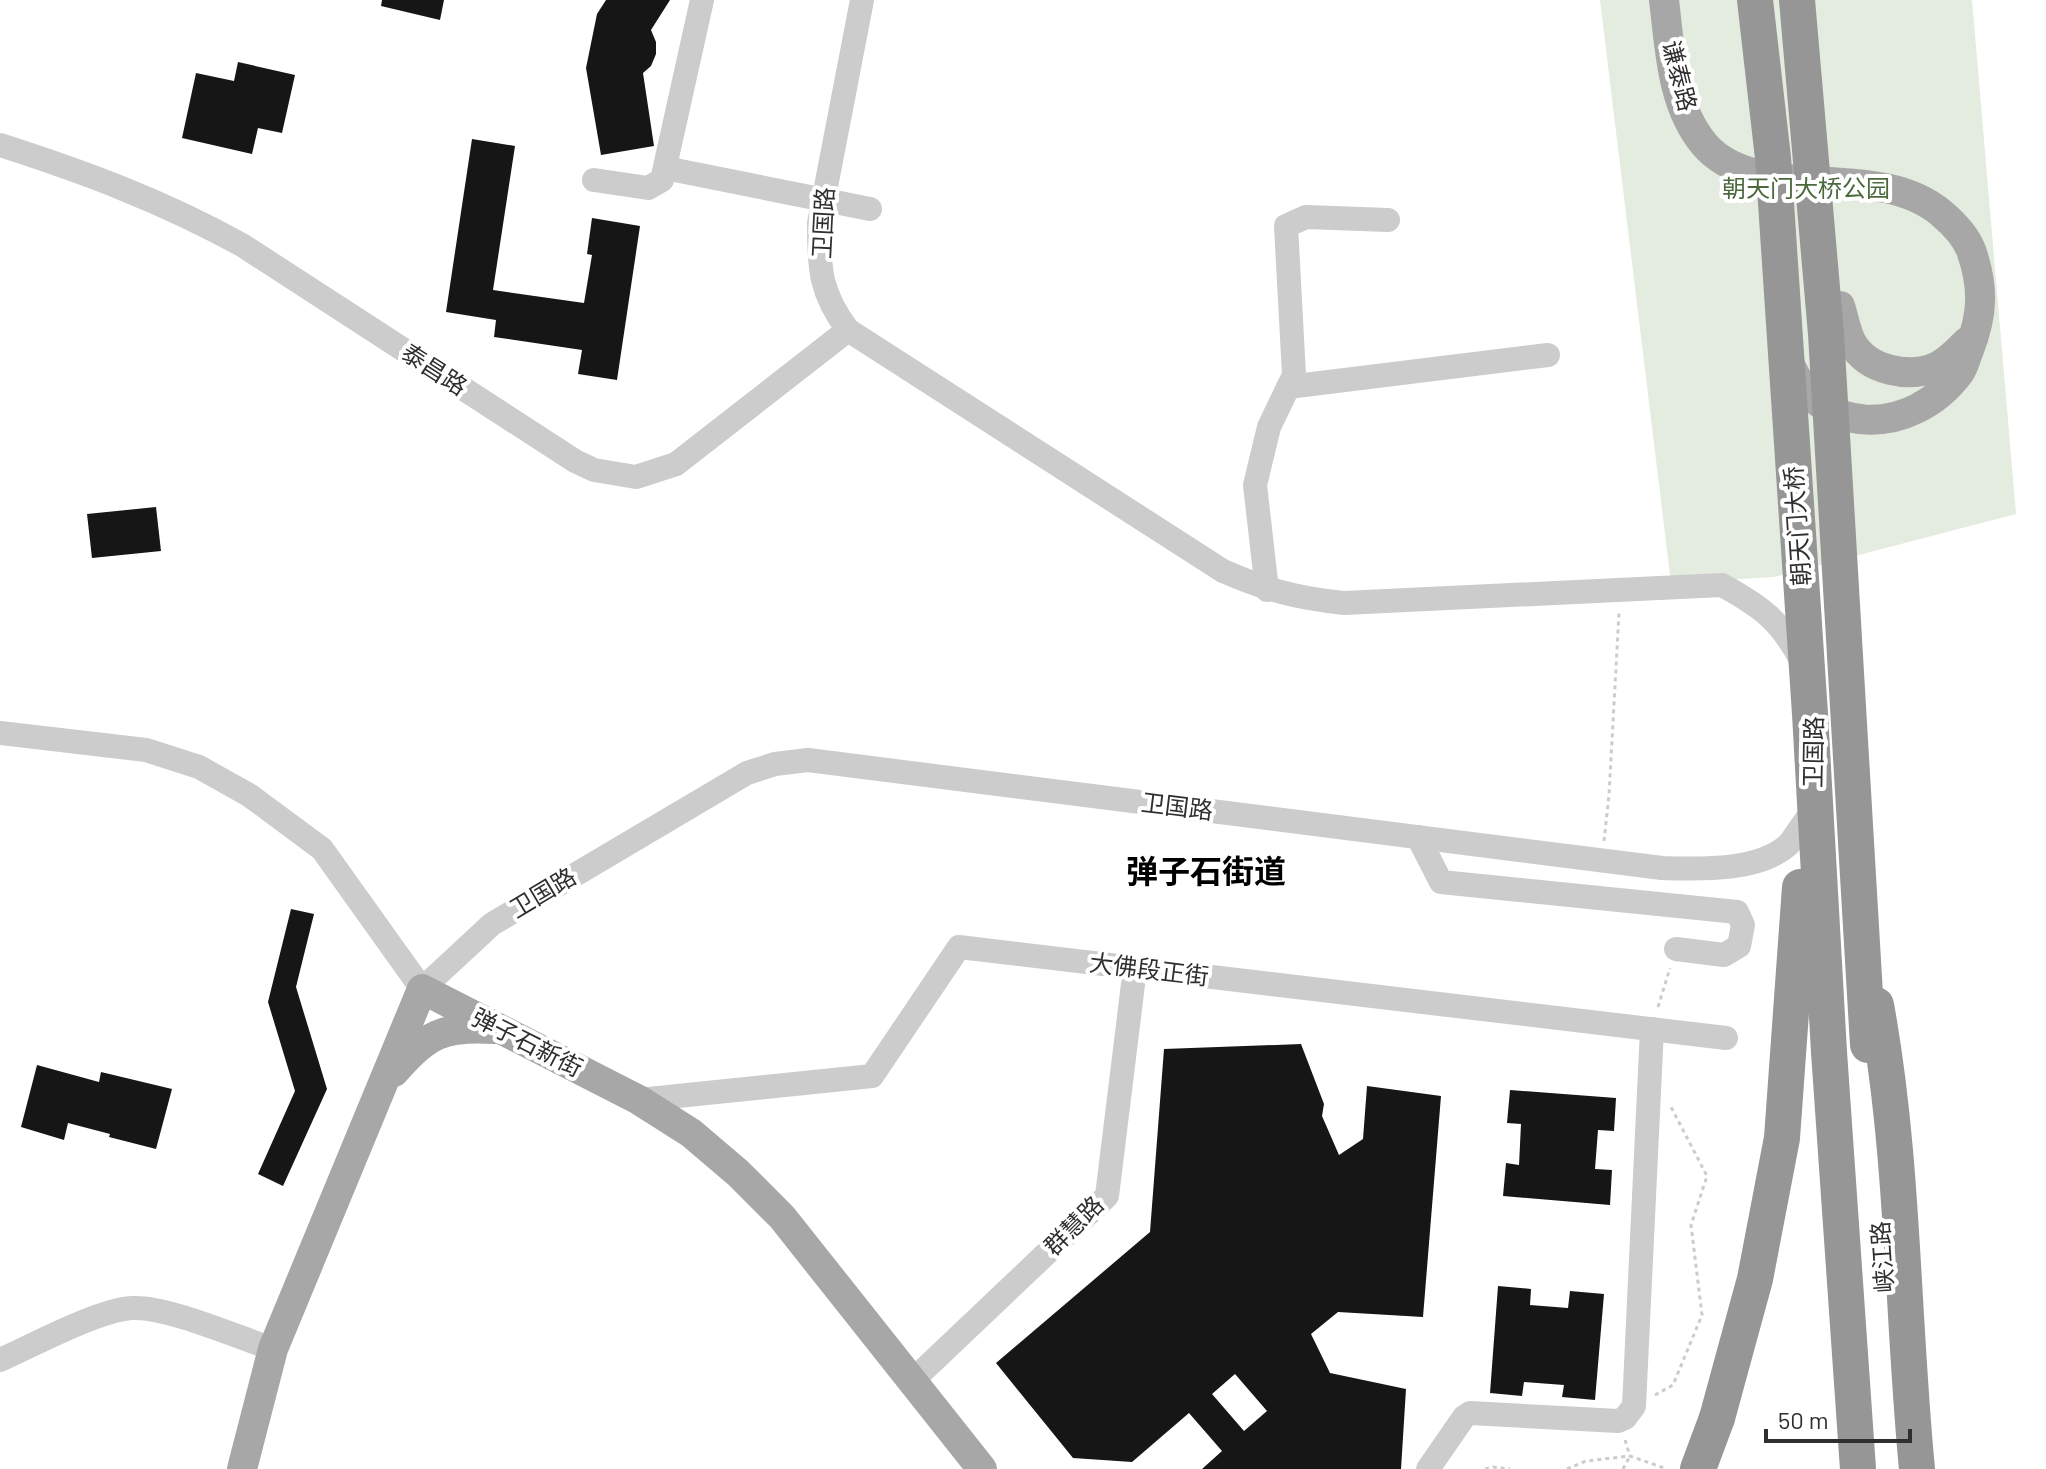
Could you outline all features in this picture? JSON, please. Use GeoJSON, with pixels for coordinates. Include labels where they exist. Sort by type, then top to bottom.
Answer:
{"type":"FeatureCollection","features":[{"type":"Feature","properties":{"kind":"highway","name":"朝天门大桥"},"geometry":{"type":"LineString","coordinates":[[1755,0],[1773,158],[1829,1052]]}},
{"type":"Feature","properties":{"kind":"highway","name":"朝天门大桥"},"geometry":{"type":"LineString","coordinates":[[1797,0],[1826,334],[1860,915],[1876,1047]]}},
{"type":"Feature","properties":{"kind":"highway"},"geometry":{"type":"LineString","coordinates":[[1698,1469],[1717,1418],[1755,1279],[1782,1138],[1796,966],[1810,714]]}},
{"type":"Feature","properties":{"kind":"highway"},"geometry":{"type":"LineString","coordinates":[[1876,1047],[1899,1206],[1917,1469]]}},
{"type":"Feature","properties":{"kind":"highway","name":"峡江路"},"geometry":{"type":"LineString","coordinates":[[1876,1047],[1898,1469]]}},
{"type":"Feature","properties":{"kind":"highway","name":"峡江路"},"geometry":{"type":"LineString","coordinates":[[1829,1052],[1858,1469]]}},
{"type":"Feature","properties":{"kind":"main road","name":"谦泰路"},"geometry":{"type":"LineString","coordinates":[[1664,0],[1678,93],[1704,144],[1726,162],[1752,174],[1881,186],[1930,204],[1954,223],[1969,247],[1978,275],[1982,303],[1975,335],[1962,369],[1946,389],[1898,415],[1875,420],[1850,418],[1826,410],[1793,375],[1776,325]]}},
{"type":"Feature","properties":{"kind":"main road"},"geometry":{"type":"LineString","coordinates":[[1840,306],[1853,343],[1867,359],[1880,367],[1896,371],[1936,367],[1975,335]]}},
{"type":"Feature","properties":{"kind":"main road"},"geometry":{"type":"LineString","coordinates":[[242,1469],[273,1349],[422,989]]}},
{"type":"Feature","properties":{"kind":"main road","name":"弹子石新街"},"geometry":{"type":"LineString","coordinates":[[422,989],[639,1100],[691,1133],[738,1173],[782,1217],[982,1469]]}},
{"type":"Feature","properties":{"kind":"main road"},"geometry":{"type":"LineString","coordinates":[[383,1084],[411,1053],[426,1040],[443,1032],[464,1027],[500,1029]]}},
{"type":"Feature","properties":{"kind":"street"},"geometry":{"type":"LineString","coordinates":[[594,180],[648,188],[662,180],[702,0]]}},
{"type":"Feature","properties":{"kind":"street","name":"卫国路"},"geometry":{"type":"LineString","coordinates":[[422,989],[492,924],[747,773],[775,764],[808,760],[1662,868],[1708,869],[1769,856],[1787,845],[1812,812],[1819,758],[1811,678],[1790,638],[1759,605],[1722,585],[1344,603],[1305,599],[1267,590],[1223,571],[848,330],[832,309],[823,285],[819,256],[823,200],[862,0]]}},
{"type":"Feature","properties":{"kind":"street","name":"泰昌路"},"geometry":{"type":"LineString","coordinates":[[0,145],[86,173],[185,213],[242,245],[575,461],[615,476],[636,477],[676,464],[848,330]]}},
{"type":"Feature","properties":{"kind":"street"},"geometry":{"type":"LineString","coordinates":[[665,168],[870,209]]}},
{"type":"Feature","properties":{"kind":"street"},"geometry":{"type":"LineString","coordinates":[[1267,590],[1255,485],[1269,427],[1294,375],[1286,226],[1306,217],[1388,220]]}},
{"type":"Feature","properties":{"kind":"street"},"geometry":{"type":"LineString","coordinates":[[1288,387],[1548,355]]}},
{"type":"Feature","properties":{"kind":"street"},"geometry":{"type":"LineString","coordinates":[[0,733],[146,750],[199,767],[249,795],[322,849],[422,989]]}},
{"type":"Feature","properties":{"kind":"street"},"geometry":{"type":"LineString","coordinates":[[1418,837],[1441,882],[1737,912],[1743,925],[1739,946],[1724,955],[1676,949]]}},
{"type":"Feature","properties":{"kind":"street","name":"大佛段正街"},"geometry":{"type":"LineString","coordinates":[[639,1100],[872,1076],[959,947],[1726,1038]]}},
{"type":"Feature","properties":{"kind":"street","name":"群慧路"},"geometry":{"type":"LineString","coordinates":[[912,1381],[1107,1196],[1135,968]]}},
{"type":"Feature","properties":{"kind":"street"},"geometry":{"type":"LineString","coordinates":[[1428,1469],[1470,1413],[1626,1414],[1652,1029]]}},
{"type":"Feature","properties":{"kind":"street"},"geometry":{"type":"LineString","coordinates":[[0,1360],[107,1313],[131,1308],[157,1309],[273,1349]]}},
{"type":"Feature","properties":{"kind":"path"},"geometry":{"type":"LineString","coordinates":[[1602,860],[1619,630]]}},
{"type":"Feature","properties":{"kind":"path"},"geometry":{"type":"LineString","coordinates":[[1652,1029],[1676,949]]}},
{"type":"Feature","properties":{"kind":"path"},"geometry":{"type":"LineString","coordinates":[[1623,1469],[1630,1456],[1626,1414],[1673,1385],[1702,1315],[1691,1225],[1707,1176],[1671,1107]]}},
{"type":"Feature","properties":{"kind":"path"},"geometry":{"type":"LineString","coordinates":[[1567,1469],[1586,1461],[1630,1456],[1667,1469]]}},
{"type":"Feature","properties":{"kind":"path"},"geometry":{"type":"LineString","coordinates":[[1485,1469],[1510,1469]]}},
{"type":"Feature","properties":{"kind":"green space","name":"朝天门大桥公园"},"geometry":{"type":"Polygon","coordinates":[[[1600,0],[1972,0],[2016,514],[1774,577],[1671,583],[1600,0]]]}},
{"type":"Feature","properties":{"kind":"building"},"geometry":{"type":"Polygon","coordinates":[[[382,0],[444,0],[440,20],[381,6],[382,0]]]}},
{"type":"Feature","properties":{"kind":"building"},"geometry":{"type":"Polygon","coordinates":[[[606,0],[670,0],[651,30],[656,42],[656,54],[651,66],[643,73],[654,146],[601,155],[586,68],[597,14],[606,0]]]}},
{"type":"Feature","properties":{"kind":"building"},"geometry":{"type":"Polygon","coordinates":[[[238,62],[295,75],[282,133],[258,128],[252,154],[182,138],[196,73],[234,81],[238,62]]]}},
{"type":"Feature","properties":{"kind":"building"},"geometry":{"type":"Polygon","coordinates":[[[472,139],[515,146],[493,290],[584,303],[592,255],[587,254],[592,218],[640,226],[617,380],[578,374],[582,350],[494,337],[496,320],[446,312],[472,139]]]}},
{"type":"Feature","properties":{"kind":"building"},"geometry":{"type":"Polygon","coordinates":[[[156,507],[161,551],[92,558],[87,514],[156,507]]]}},
{"type":"Feature","properties":{"kind":"building"},"geometry":{"type":"Polygon","coordinates":[[[291,909],[314,914],[296,987],[327,1089],[283,1186],[258,1174],[295,1091],[268,1002],[291,909]]]}},
{"type":"Feature","properties":{"kind":"building"},"geometry":{"type":"Polygon","coordinates":[[[1301,1044],[1324,1104],[1322,1116],[1339,1155],[1363,1139],[1367,1086],[1441,1096],[1423,1317],[1338,1312],[1311,1334],[1330,1373],[1406,1389],[1401,1469],[1202,1469],[1222,1451],[1189,1413],[1132,1462],[1073,1458],[996,1363],[1150,1232],[1164,1049],[1301,1044]],[[1235,1374],[1212,1394],[1244,1431],[1267,1411],[1235,1374]]]}},
{"type":"Feature","properties":{"kind":"building"},"geometry":{"type":"Polygon","coordinates":[[[37,1065],[99,1082],[101,1072],[172,1089],[156,1149],[68,1123],[64,1140],[21,1127],[37,1065]]]}},
{"type":"Feature","properties":{"kind":"building"},"geometry":{"type":"Polygon","coordinates":[[[1510,1090],[1616,1098],[1614,1131],[1598,1130],[1595,1169],[1612,1170],[1610,1205],[1503,1196],[1506,1163],[1519,1165],[1521,1124],[1507,1123],[1510,1090]]]}},
{"type":"Feature","properties":{"kind":"building"},"geometry":{"type":"Polygon","coordinates":[[[1498,1286],[1531,1289],[1530,1305],[1568,1308],[1570,1291],[1604,1294],[1595,1400],[1562,1397],[1564,1385],[1524,1382],[1522,1396],[1490,1393],[1498,1286]]]}},
{"type":"Feature","properties":{"kind":"railway"},"geometry":{"type":"LineString","coordinates":[[1762,0],[1779,140]]}},
{"type":"Feature","properties":{"kind":"district","name":"弹子石街道"},"geometry":{"type":"Point","coordinates":[1206,872]}}]}
